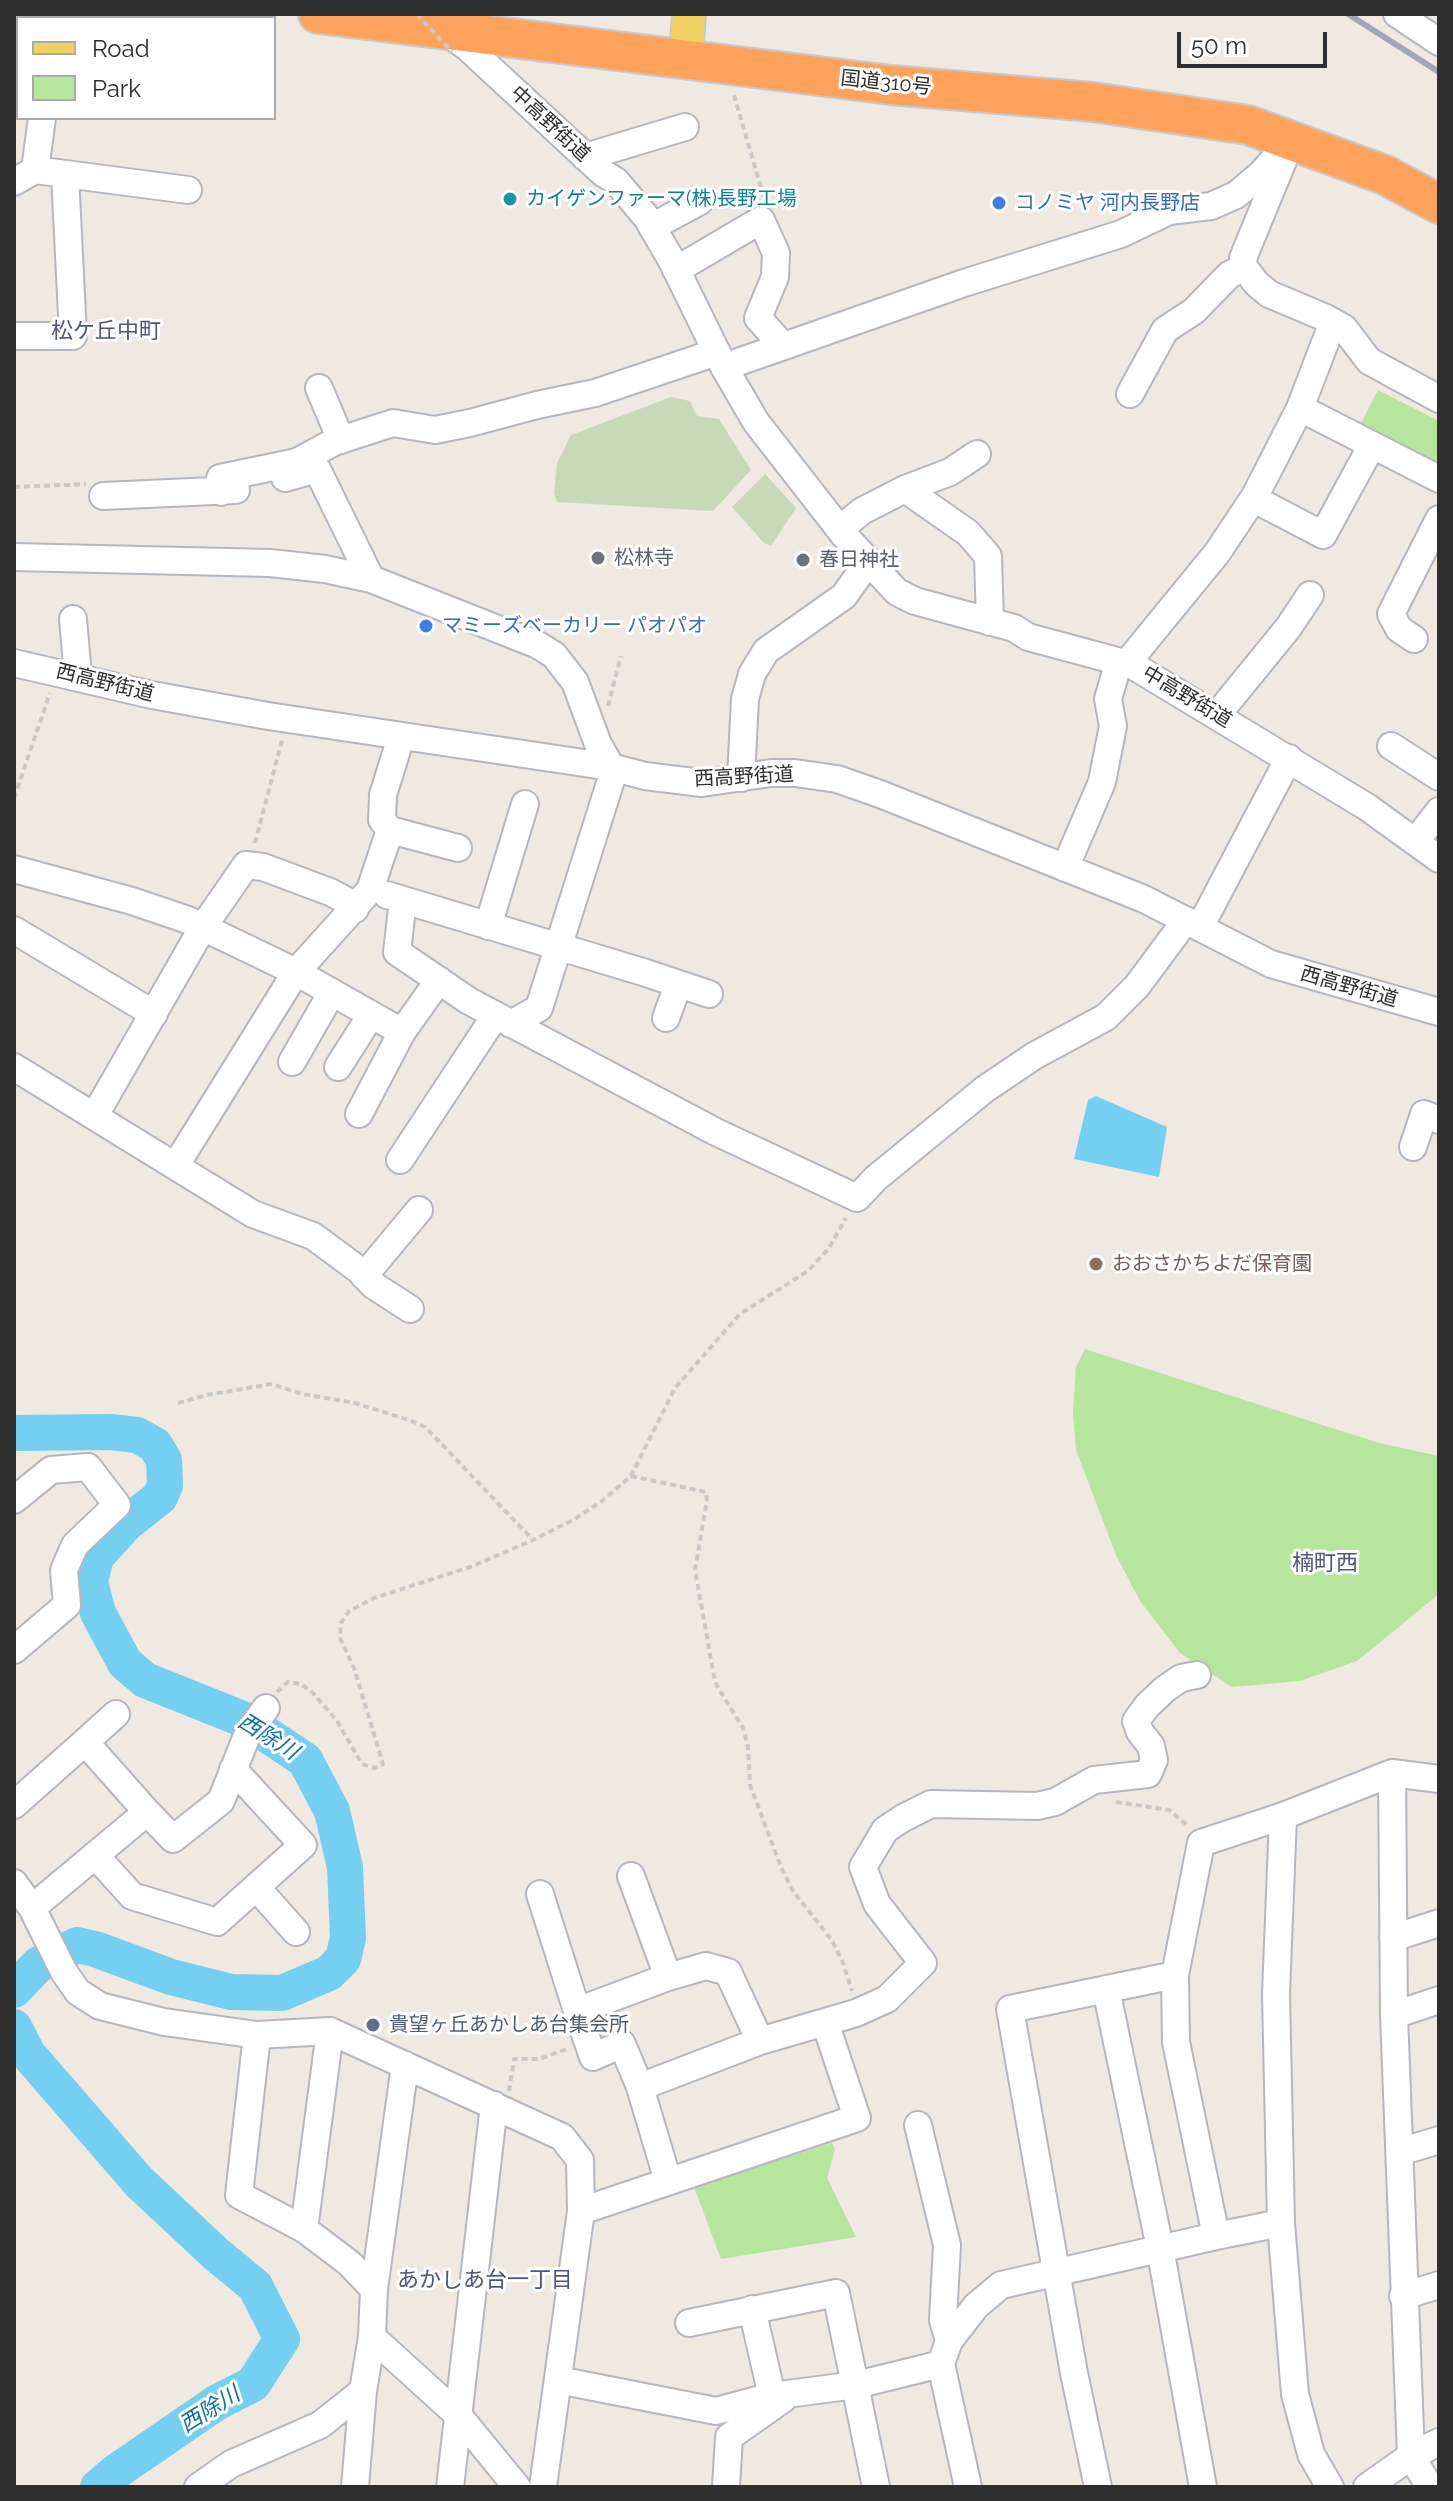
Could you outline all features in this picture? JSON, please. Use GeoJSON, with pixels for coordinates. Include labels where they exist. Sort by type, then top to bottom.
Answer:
{"type":"FeatureCollection","features":[{"type":"Feature","properties":{"kind":"highway","name":"国道310号"},"geometry":{"type":"LineString","coordinates":[[318,14],[686,57],[891,85],[1093,102],[1248,125],[1385,175],[1439,204]]}},
{"type":"Feature","properties":{"kind":"main road"},"geometry":{"type":"LineString","coordinates":[[686,57],[689,14]]}},
{"type":"Feature","properties":{"kind":"street"},"geometry":{"type":"LineString","coordinates":[[1397,14],[1439,42]]}},
{"type":"Feature","properties":{"kind":"street","name":"中高野街道"},"geometry":{"type":"LineString","coordinates":[[435,27],[467,47],[585,157],[616,181],[652,227],[720,360],[756,422],[840,529],[897,592],[915,601],[1014,628],[1028,637],[1127,663],[1289,758],[1439,859]]}},
{"type":"Feature","properties":{"kind":"street"},"geometry":{"type":"LineString","coordinates":[[41,120],[24,176],[65,174],[188,190]]}},
{"type":"Feature","properties":{"kind":"street"},"geometry":{"type":"LineString","coordinates":[[585,157],[685,127]]}},
{"type":"Feature","properties":{"kind":"street"},"geometry":{"type":"LineString","coordinates":[[1290,141],[1243,258],[1244,267],[1269,294],[1344,328],[1369,361],[1439,399]]}},
{"type":"Feature","properties":{"kind":"street"},"geometry":{"type":"LineString","coordinates":[[221,492],[220,478],[297,462],[334,442],[393,423],[435,430],[783,346],[964,283],[1121,234],[1169,211],[1211,206],[1236,195],[1261,174],[1290,141]]}},
{"type":"Feature","properties":{"kind":"street"},"geometry":{"type":"LineString","coordinates":[[14,336],[73,336],[65,174]]}},
{"type":"Feature","properties":{"kind":"street"},"geometry":{"type":"LineString","coordinates":[[652,227],[700,201]]}},
{"type":"Feature","properties":{"kind":"street"},"geometry":{"type":"LineString","coordinates":[[676,270],[761,220],[776,253],[775,277],[758,318],[783,346]]}},
{"type":"Feature","properties":{"kind":"street"},"geometry":{"type":"LineString","coordinates":[[1130,394],[1165,330],[1194,311],[1229,275],[1244,267]]}},
{"type":"Feature","properties":{"kind":"street"},"geometry":{"type":"LineString","coordinates":[[1065,868],[1102,782],[1113,726],[1108,699],[1117,668],[1127,663],[1217,553],[1254,499],[1300,408],[1333,322]]}},
{"type":"Feature","properties":{"kind":"street"},"geometry":{"type":"LineString","coordinates":[[319,388],[341,440]]}},
{"type":"Feature","properties":{"kind":"street"},"geometry":{"type":"LineString","coordinates":[[1300,408],[1439,479]]}},
{"type":"Feature","properties":{"kind":"street"},"geometry":{"type":"LineString","coordinates":[[1254,499],[1323,535],[1372,445]]}},
{"type":"Feature","properties":{"kind":"street"},"geometry":{"type":"LineString","coordinates":[[840,529],[862,511],[905,489],[950,472],[977,454]]}},
{"type":"Feature","properties":{"kind":"street"},"geometry":{"type":"LineString","coordinates":[[103,496],[221,492],[317,469],[371,579]]}},
{"type":"Feature","properties":{"kind":"street"},"geometry":{"type":"LineString","coordinates":[[905,489],[968,533],[988,556],[990,622]]}},
{"type":"Feature","properties":{"kind":"street"},"geometry":{"type":"LineString","coordinates":[[1414,639],[1399,629],[1391,614],[1439,519]]}},
{"type":"Feature","properties":{"kind":"street"},"geometry":{"type":"LineString","coordinates":[[14,557],[270,563],[325,569],[371,579],[538,645],[554,655],[575,682],[604,755],[607,797],[539,1008],[503,1020],[400,1160]]}},
{"type":"Feature","properties":{"kind":"street"},"geometry":{"type":"LineString","coordinates":[[741,778],[745,699],[752,674],[766,651],[844,596],[868,562]]}},
{"type":"Feature","properties":{"kind":"street"},"geometry":{"type":"LineString","coordinates":[[1217,715],[1288,628],[1310,595]]}},
{"type":"Feature","properties":{"kind":"street"},"geometry":{"type":"LineString","coordinates":[[68,674],[73,619]]}},
{"type":"Feature","properties":{"kind":"street","name":"西高野街道"},"geometry":{"type":"LineString","coordinates":[[14,663],[152,695],[401,737],[604,755],[645,776],[702,783],[771,773],[837,779],[1144,899],[1271,964],[1439,1012]]}},
{"type":"Feature","properties":{"kind":"street"},"geometry":{"type":"LineString","coordinates":[[401,737],[383,795],[382,820],[390,830],[458,848]]}},
{"type":"Feature","properties":{"kind":"street"},"geometry":{"type":"LineString","coordinates":[[1391,746],[1439,777]]}},
{"type":"Feature","properties":{"kind":"street"},"geometry":{"type":"LineString","coordinates":[[403,900],[397,952],[439,980],[503,1020],[716,1132],[857,1198],[876,1178],[985,1089],[1034,1056],[1106,1017],[1137,986],[1193,924],[1289,758]]}},
{"type":"Feature","properties":{"kind":"street"},"geometry":{"type":"LineString","coordinates":[[488,926],[525,804]]}},
{"type":"Feature","properties":{"kind":"street"},"geometry":{"type":"LineString","coordinates":[[1416,841],[1439,811]]}},
{"type":"Feature","properties":{"kind":"street"},"geometry":{"type":"LineString","coordinates":[[176,1165],[296,972],[362,900],[390,830]]}},
{"type":"Feature","properties":{"kind":"street"},"geometry":{"type":"LineString","coordinates":[[95,1115],[203,927],[238,874],[249,865],[263,867],[347,901],[403,900],[709,994]]}},
{"type":"Feature","properties":{"kind":"street"},"geometry":{"type":"LineString","coordinates":[[14,869],[132,901],[188,920],[296,972],[402,1032]]}},
{"type":"Feature","properties":{"kind":"street"},"geometry":{"type":"LineString","coordinates":[[14,930],[154,1014]]}},
{"type":"Feature","properties":{"kind":"street"},"geometry":{"type":"LineString","coordinates":[[359,1114],[402,1032],[439,980]]}},
{"type":"Feature","properties":{"kind":"street"},"geometry":{"type":"LineString","coordinates":[[666,1018],[678,985]]}},
{"type":"Feature","properties":{"kind":"street"},"geometry":{"type":"LineString","coordinates":[[292,1062],[332,992]]}},
{"type":"Feature","properties":{"kind":"street"},"geometry":{"type":"LineString","coordinates":[[338,1067],[371,1015]]}},
{"type":"Feature","properties":{"kind":"street"},"geometry":{"type":"LineString","coordinates":[[14,1067],[253,1214],[313,1236],[410,1309]]}},
{"type":"Feature","properties":{"kind":"street"},"geometry":{"type":"LineString","coordinates":[[1413,1147],[1424,1114],[1439,1120]]}},
{"type":"Feature","properties":{"kind":"street"},"geometry":{"type":"LineString","coordinates":[[364,1276],[419,1210]]}},
{"type":"Feature","properties":{"kind":"street"},"geometry":{"type":"LineString","coordinates":[[14,1500],[51,1470],[88,1467],[117,1505],[75,1545],[64,1570],[67,1605],[14,1650]]}},
{"type":"Feature","properties":{"kind":"street"},"geometry":{"type":"LineString","coordinates":[[640,2087],[760,2041],[859,2012],[887,1999],[923,1963],[877,1904],[863,1867],[885,1830],[931,1804],[1037,1806],[1055,1802],[1094,1780],[1148,1774],[1154,1760],[1151,1746],[1136,1721],[1165,1689],[1181,1678],[1197,1675]]}},
{"type":"Feature","properties":{"kind":"street"},"geometry":{"type":"LineString","coordinates":[[85,1742],[173,1839],[221,1801],[248,1733],[266,1708]]}},
{"type":"Feature","properties":{"kind":"street"},"geometry":{"type":"LineString","coordinates":[[14,1805],[116,1714]]}},
{"type":"Feature","properties":{"kind":"street"},"geometry":{"type":"LineString","coordinates":[[95,1855],[132,1896],[217,1922],[303,1845],[233,1769]]}},
{"type":"Feature","properties":{"kind":"street"},"geometry":{"type":"LineString","coordinates":[[1392,1773],[1394,2015],[1411,2456],[1430,2487]]}},
{"type":"Feature","properties":{"kind":"street"},"geometry":{"type":"LineString","coordinates":[[1216,2236],[1176,2042],[1175,1975],[1201,1843],[1283,1816],[1392,1773],[1439,1779]]}},
{"type":"Feature","properties":{"kind":"street"},"geometry":{"type":"LineString","coordinates":[[32,1908],[147,1812]]}},
{"type":"Feature","properties":{"kind":"street"},"geometry":{"type":"LineString","coordinates":[[1283,1816],[1276,1994],[1281,2223],[1295,2394],[1311,2454],[1330,2487]]}},
{"type":"Feature","properties":{"kind":"street"},"geometry":{"type":"LineString","coordinates":[[631,1876],[668,1977]]}},
{"type":"Feature","properties":{"kind":"street"},"geometry":{"type":"LineString","coordinates":[[14,1883],[32,1908],[64,1972],[78,1992],[100,2006],[164,2022],[257,2035],[330,2031],[562,2137],[580,2160],[581,2211],[543,2487]]}},
{"type":"Feature","properties":{"kind":"street"},"geometry":{"type":"LineString","coordinates":[[256,1887],[296,1932]]}},
{"type":"Feature","properties":{"kind":"street"},"geometry":{"type":"LineString","coordinates":[[540,1894],[593,2057],[622,2044],[640,2087],[668,2181]]}},
{"type":"Feature","properties":{"kind":"street"},"geometry":{"type":"LineString","coordinates":[[1393,1938],[1439,1923]]}},
{"type":"Feature","properties":{"kind":"street"},"geometry":{"type":"LineString","coordinates":[[577,2011],[706,1966],[728,1972],[760,2041]]}},
{"type":"Feature","properties":{"kind":"street"},"geometry":{"type":"LineString","coordinates":[[1098,2487],[1074,2373],[1010,2009],[1175,1975]]}},
{"type":"Feature","properties":{"kind":"street"},"geometry":{"type":"LineString","coordinates":[[1106,1989],[1160,2248],[1203,2487]]}},
{"type":"Feature","properties":{"kind":"street"},"geometry":{"type":"LineString","coordinates":[[1394,2015],[1439,2000]]}},
{"type":"Feature","properties":{"kind":"street"},"geometry":{"type":"LineString","coordinates":[[581,2211],[857,2118],[825,2022]]}},
{"type":"Feature","properties":{"kind":"street"},"geometry":{"type":"LineString","coordinates":[[304,2229],[330,2031]]}},
{"type":"Feature","properties":{"kind":"street"},"geometry":{"type":"LineString","coordinates":[[257,2035],[239,2195],[304,2229],[349,2263],[374,2289]]}},
{"type":"Feature","properties":{"kind":"street"},"geometry":{"type":"LineString","coordinates":[[355,2487],[363,2391],[372,2337],[374,2289],[405,2065]]}},
{"type":"Feature","properties":{"kind":"street"},"geometry":{"type":"LineString","coordinates":[[450,2487],[500,2108]]}},
{"type":"Feature","properties":{"kind":"street"},"geometry":{"type":"LineString","coordinates":[[918,2125],[947,2245],[943,2320],[945,2352],[968,2487]]}},
{"type":"Feature","properties":{"kind":"street"},"geometry":{"type":"LineString","coordinates":[[1400,2152],[1439,2140]]}},
{"type":"Feature","properties":{"kind":"street"},"geometry":{"type":"LineString","coordinates":[[558,2380],[716,2411],[780,2396],[856,2385],[945,2352],[976,2306],[1001,2285],[1281,2223]]}},
{"type":"Feature","properties":{"kind":"street"},"geometry":{"type":"LineString","coordinates":[[1403,2296],[1439,2285]]}},
{"type":"Feature","properties":{"kind":"street"},"geometry":{"type":"LineString","coordinates":[[689,2323],[836,2293],[876,2487]]}},
{"type":"Feature","properties":{"kind":"street"},"geometry":{"type":"LineString","coordinates":[[752,2309],[780,2396]]}},
{"type":"Feature","properties":{"kind":"street"},"geometry":{"type":"LineString","coordinates":[[372,2337],[458,2415],[517,2487]]}},
{"type":"Feature","properties":{"kind":"street"},"geometry":{"type":"LineString","coordinates":[[198,2487],[231,2464],[320,2425],[363,2391]]}},
{"type":"Feature","properties":{"kind":"street"},"geometry":{"type":"LineString","coordinates":[[726,2487],[729,2437],[780,2396]]}},
{"type":"Feature","properties":{"kind":"street"},"geometry":{"type":"LineString","coordinates":[[1367,2487],[1411,2456],[1439,2442]]}},
{"type":"Feature","properties":{"kind":"path"},"geometry":{"type":"LineString","coordinates":[[724,62],[769,219],[761,220]]}},
{"type":"Feature","properties":{"kind":"path"},"geometry":{"type":"LineString","coordinates":[[604,755],[621,656]]}},
{"type":"Feature","properties":{"kind":"path"},"geometry":{"type":"LineString","coordinates":[[14,798],[68,674]]}},
{"type":"Feature","properties":{"kind":"path"},"geometry":{"type":"LineString","coordinates":[[249,865],[287,719]]}},
{"type":"Feature","properties":{"kind":"path"},"geometry":{"type":"LineString","coordinates":[[266,1708],[288,1682],[301,1684],[337,1721],[362,1764],[375,1768],[383,1764],[354,1668],[340,1638],[341,1623],[349,1611],[374,1598],[473,1566],[533,1540],[602,1501],[631,1476],[675,1388],[740,1314],[808,1271],[829,1248],[857,1198]]}},
{"type":"Feature","properties":{"kind":"path"},"geometry":{"type":"LineString","coordinates":[[178,1403],[272,1384],[302,1394],[355,1403],[409,1420],[425,1427],[533,1540]]}},
{"type":"Feature","properties":{"kind":"path"},"geometry":{"type":"LineString","coordinates":[[631,1476],[706,1492],[695,1570],[714,1676],[743,1728],[748,1747],[750,1785],[781,1867],[793,1891],[831,1939],[842,1960],[859,2012]]}},
{"type":"Feature","properties":{"kind":"path"},"geometry":{"type":"LineString","coordinates":[[1071,1793],[1078,1797],[1169,1810],[1194,1832],[1201,1843]]}},
{"type":"Feature","properties":{"kind":"path"},"geometry":{"type":"LineString","coordinates":[[500,2108],[514,2059],[539,2059],[588,2041]]}},
{"type":"Feature","properties":{"kind":"green space"},"geometry":{"type":"Polygon","coordinates":[[[1378,390],[1439,421],[1439,475],[1356,433],[1378,390]]]}},
{"type":"Feature","properties":{"kind":"green space"},"geometry":{"type":"Polygon","coordinates":[[[671,397],[690,401],[697,416],[719,419],[751,470],[713,511],[557,502],[554,493],[557,463],[571,435],[671,397]]]}},
{"type":"Feature","properties":{"kind":"green space"},"geometry":{"type":"Polygon","coordinates":[[[765,474],[796,508],[771,546],[764,543],[732,507],[765,474]]]}},
{"type":"Feature","properties":{"kind":"green space"},"geometry":{"type":"Polygon","coordinates":[[[1085,1349],[1379,1443],[1439,1456],[1439,1594],[1357,1661],[1300,1681],[1232,1687],[1180,1653],[1140,1601],[1116,1555],[1076,1450],[1073,1413],[1076,1367],[1085,1349]]]}},
{"type":"Feature","properties":{"kind":"green space"},"geometry":{"type":"Polygon","coordinates":[[[832,2143],[835,2149],[827,2178],[856,2237],[721,2259],[694,2187],[832,2143]]]}},
{"type":"Feature","properties":{"kind":"water"},"geometry":{"type":"Polygon","coordinates":[[[1096,1096],[1167,1127],[1159,1177],[1074,1159],[1088,1100],[1096,1096]]]}},
{"type":"Feature","properties":{"kind":"waterway","name":"西除川"},"geometry":{"type":"LineString","coordinates":[[14,1433],[110,1432],[137,1435],[155,1445],[164,1460],[165,1485],[160,1497],[126,1524],[96,1557],[90,1582],[98,1613],[125,1663],[145,1680],[245,1720],[305,1760],[332,1811],[345,1867],[348,1938],[343,1959],[329,1973],[282,1993],[231,1992],[171,1977],[77,1945],[39,1964],[14,1990]]}},
{"type":"Feature","properties":{"kind":"waterway","name":"西除川"},"geometry":{"type":"LineString","coordinates":[[14,2027],[28,2054],[139,2182],[255,2286],[282,2339],[253,2384],[216,2403],[98,2487]]}},
{"type":"Feature","properties":{"kind":"railway"},"geometry":{"type":"LineString","coordinates":[[1348,14],[1439,72]]}},
{"type":"Feature","properties":{"kind":"place","name":"カイゲンファーマ(株)長野工場"},"geometry":{"type":"Point","coordinates":[510,199]}},
{"type":"Feature","properties":{"kind":"place","name":"コノミヤ 河内長野店"},"geometry":{"type":"Point","coordinates":[999,203]}},
{"type":"Feature","properties":{"kind":"place","name":"松林寺"},"geometry":{"type":"Point","coordinates":[598,558]}},
{"type":"Feature","properties":{"kind":"place","name":"春日神社"},"geometry":{"type":"Point","coordinates":[803,560]}},
{"type":"Feature","properties":{"kind":"place","name":"マミーズベーカリー パオパオ"},"geometry":{"type":"Point","coordinates":[426,626]}},
{"type":"Feature","properties":{"kind":"place","name":"おおさかちよだ保育園"},"geometry":{"type":"Point","coordinates":[1096,1264]}},
{"type":"Feature","properties":{"kind":"place","name":"貴望ヶ丘あかしあ台集会所"},"geometry":{"type":"Point","coordinates":[373,2025]}},
{"type":"Feature","properties":{"kind":"district","name":"松ケ丘中町"},"geometry":{"type":"Point","coordinates":[106,331]}},
{"type":"Feature","properties":{"kind":"district","name":"楠町西"},"geometry":{"type":"Point","coordinates":[1325,1563]}},
{"type":"Feature","properties":{"kind":"district","name":"あかしあ台一丁目"},"geometry":{"type":"Point","coordinates":[485,2280]}}]}
